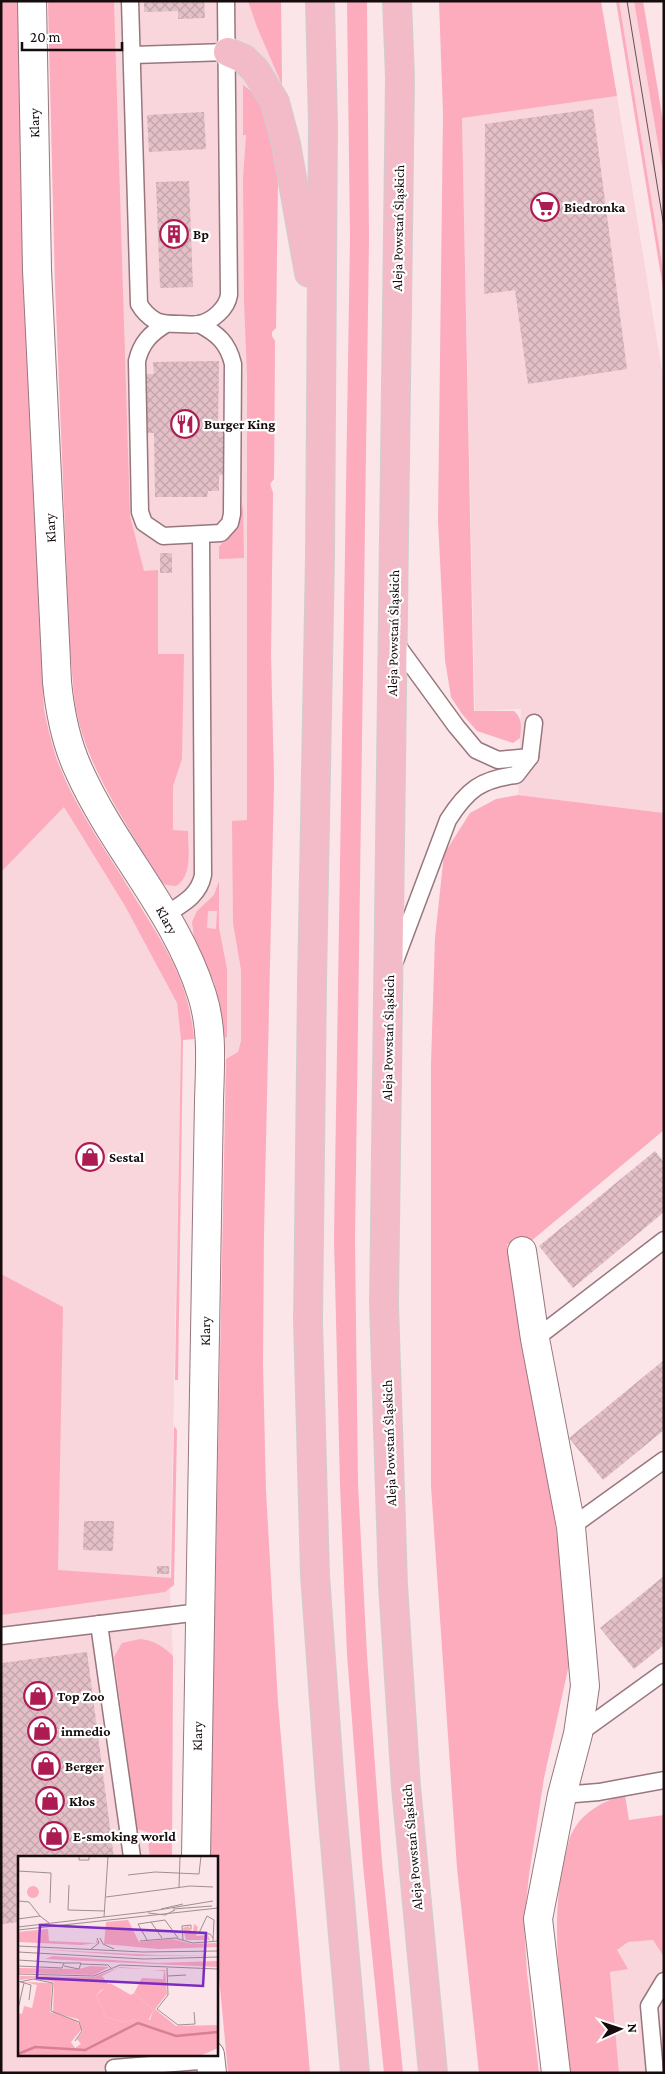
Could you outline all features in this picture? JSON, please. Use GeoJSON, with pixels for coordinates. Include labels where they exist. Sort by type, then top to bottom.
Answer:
{"type":"FeatureCollection","features":[{"type":"Feature","properties":{"kind":"main road"},"geometry":{"type":"LineString","coordinates":[[320,1],[323,125],[308,1321],[315,1576],[343,1955],[355,2073]]}},
{"type":"Feature","properties":{"kind":"main road","name":"Aleja Powstań Śląskich"},"geometry":{"type":"LineString","coordinates":[[397,1],[400,78],[384,1304],[393,1585],[406,1787],[434,2073]]}},
{"type":"Feature","properties":{"kind":"main road"},"geometry":{"type":"LineString","coordinates":[[228,52],[244,59],[256,71],[275,102],[286,144],[321,340]]}},
{"type":"Feature","properties":{"kind":"main road"},"geometry":{"type":"LineString","coordinates":[[343,1955],[344,2073]]}},
{"type":"Feature","properties":{"kind":"main road"},"geometry":{"type":"LineString","coordinates":[[429,2024],[439,2073]]}},
{"type":"Feature","properties":{"kind":"street","name":"Klary"},"geometry":{"type":"LineString","coordinates":[[32,1],[37,270],[60,711],[68,741],[83,780],[165,915],[192,966],[202,994],[209,1026],[196,1856]]}},
{"type":"Feature","properties":{"kind":"street"},"geometry":{"type":"LineString","coordinates":[[522,1251],[535,1339],[570,1527],[585,1686],[578,1734],[562,1795],[538,1919],[556,2073]]}},
{"type":"Feature","properties":{"kind":"lane"},"geometry":{"type":"LineString","coordinates":[[130,1],[139,304],[149,316],[156,321],[166,324],[199,324],[213,318],[228,302],[228,52],[226,1]]}},
{"type":"Feature","properties":{"kind":"lane"},"geometry":{"type":"LineString","coordinates":[[133,55],[228,52]]}},
{"type":"Feature","properties":{"kind":"lane"},"geometry":{"type":"LineString","coordinates":[[166,324],[153,332],[145,341],[137,361],[140,512],[144,523],[163,536],[221,533],[230,523],[232,514],[233,364],[230,350],[222,338],[199,324]]}},
{"type":"Feature","properties":{"kind":"lane"},"geometry":{"type":"LineString","coordinates":[[165,915],[196,892],[201,884],[203,874],[201,535]]}},
{"type":"Feature","properties":{"kind":"lane"},"geometry":{"type":"LineString","coordinates":[[392,639],[476,750],[498,760],[520,764]]}},
{"type":"Feature","properties":{"kind":"lane"},"geometry":{"type":"LineString","coordinates":[[388,977],[452,813],[461,800],[479,784],[500,777],[520,764],[534,723]]}},
{"type":"Feature","properties":{"kind":"lane"},"geometry":{"type":"LineString","coordinates":[[535,1339],[664,1240]]}},
{"type":"Feature","properties":{"kind":"lane"},"geometry":{"type":"LineString","coordinates":[[570,1527],[664,1460]]}},
{"type":"Feature","properties":{"kind":"lane"},"geometry":{"type":"LineString","coordinates":[[1,1636],[200,1612]]}},
{"type":"Feature","properties":{"kind":"lane"},"geometry":{"type":"LineString","coordinates":[[99,1624],[132,1856]]}},
{"type":"Feature","properties":{"kind":"lane"},"geometry":{"type":"LineString","coordinates":[[578,1734],[664,1672]]}},
{"type":"Feature","properties":{"kind":"lane"},"geometry":{"type":"LineString","coordinates":[[562,1795],[599,1792],[664,1780]]}},
{"type":"Feature","properties":{"kind":"lane"},"geometry":{"type":"LineString","coordinates":[[655,2073],[648,2006],[664,1981]]}},
{"type":"Feature","properties":{"kind":"lane"},"geometry":{"type":"LineString","coordinates":[[114,2068],[211,2063]]}},
{"type":"Feature","properties":{"kind":"shaded area"},"geometry":{"type":"Polygon","coordinates":[[[1,1],[18,1],[24,286],[44,709],[56,757],[71,792],[154,928],[180,979],[191,1018],[194,1039],[183,1040],[178,1380],[175,1380],[181,1040],[177,1003],[125,906],[64,807],[1,872],[1,1]]]}},
{"type":"Feature","properties":{"kind":"shaded area"},"geometry":{"type":"Polygon","coordinates":[[[48,1],[281,1],[282,85],[278,180],[276,328],[272,332],[275,341],[274,479],[270,484],[273,493],[271,655],[274,781],[268,1058],[226,1059],[222,1019],[214,982],[205,959],[194,937],[99,776],[86,746],[75,705],[70,650],[55,284],[48,1]]]}},
{"type":"Feature","properties":{"kind":"shaded area"},"geometry":{"type":"Polygon","coordinates":[[[48,1],[114,1],[130,516],[144,571],[158,570],[158,654],[184,654],[182,759],[173,786],[173,830],[188,831],[189,853],[185,876],[176,886],[166,885],[161,882],[106,789],[81,730],[75,700],[70,650],[55,284],[48,1]]]}},
{"type":"Feature","properties":{"kind":"shaded area"},"geometry":{"type":"Polygon","coordinates":[[[248,1],[281,1],[282,85],[257,27],[248,1]]]}},
{"type":"Feature","properties":{"kind":"shaded area"},"geometry":{"type":"Polygon","coordinates":[[[347,1],[367,1],[369,239],[355,1240],[358,1484],[367,1655],[382,1862],[403,2073],[384,2073],[363,1865],[347,1654],[340,1485],[334,1238],[350,238],[347,1]]]}},
{"type":"Feature","properties":{"kind":"shaded area"},"geometry":{"type":"Polygon","coordinates":[[[439,1],[601,1],[617,96],[462,118],[474,711],[514,711],[519,717],[521,727],[520,738],[513,743],[477,731],[462,714],[451,697],[445,660],[438,521],[443,114],[439,1]]]}},
{"type":"Feature","properties":{"kind":"shaded area"},"geometry":{"type":"Polygon","coordinates":[[[616,1],[619,1],[664,276],[664,294],[616,1]]]}},
{"type":"Feature","properties":{"kind":"shaded area"},"geometry":{"type":"Polygon","coordinates":[[[619,1],[634,1],[664,180],[664,276],[619,1]]]}},
{"type":"Feature","properties":{"kind":"shaded area"},"geometry":{"type":"Polygon","coordinates":[[[634,1],[643,1],[664,127],[664,180],[634,1]]]}},
{"type":"Feature","properties":{"kind":"shaded area"},"geometry":{"type":"Polygon","coordinates":[[[243,85],[259,97],[274,153],[278,180],[276,328],[272,332],[275,341],[274,479],[270,484],[273,493],[271,655],[274,781],[263,1364],[266,1491],[278,1703],[310,2073],[228,2073],[218,1966],[218,1856],[210,1856],[226,1059],[238,1052],[241,1041],[241,970],[233,923],[232,821],[247,820],[247,375],[243,179],[246,135],[243,135],[243,85]]]}},
{"type":"Feature","properties":{"kind":"shaded area"},"geometry":{"type":"Polygon","coordinates":[[[617,96],[664,383],[664,813],[518,795],[521,709],[475,711],[462,118],[617,96]]]}},
{"type":"Feature","properties":{"kind":"shaded area"},"geometry":{"type":"Polygon","coordinates":[[[243,504],[244,558],[219,559],[219,547],[238,523],[243,504]]]}},
{"type":"Feature","properties":{"kind":"shaded area"},"geometry":{"type":"Polygon","coordinates":[[[518,795],[664,813],[664,1130],[530,1242],[507,1244],[540,1444],[550,1488],[565,1592],[570,1660],[544,1778],[529,1875],[524,1923],[527,1973],[539,2073],[479,2073],[457,1868],[431,1486],[431,1064],[435,938],[444,854],[470,813],[496,799],[518,795]]]}},
{"type":"Feature","properties":{"kind":"shaded area"},"geometry":{"type":"Polygon","coordinates":[[[64,807],[125,906],[177,1003],[181,1040],[170,1589],[173,1656],[172,1856],[18,1856],[18,2056],[154,2056],[156,2073],[1,2073],[1,872],[64,807]]]}},
{"type":"Feature","properties":{"kind":"shaded area"},"geometry":{"type":"Polygon","coordinates":[[[219,881],[219,928],[227,969],[227,1037],[225,1038],[214,982],[194,937],[192,922],[197,911],[214,895],[219,881]],[[208,911],[207,928],[216,929],[217,911],[208,911]]]}},
{"type":"Feature","properties":{"kind":"shaded area"},"geometry":{"type":"Polygon","coordinates":[[[1,1274],[63,1307],[58,1570],[171,1578],[174,1426],[177,1430],[174,1585],[165,1592],[1,1615],[1,1274]]]}},
{"type":"Feature","properties":{"kind":"shaded area"},"geometry":{"type":"Polygon","coordinates":[[[140,1639],[150,1641],[158,1644],[173,1656],[172,1856],[150,1856],[147,1832],[137,1829],[114,1657],[122,1643],[140,1639]]]}},
{"type":"Feature","properties":{"kind":"shaded area"},"geometry":{"type":"Polygon","coordinates":[[[625,1795],[629,1820],[664,1815],[664,1957],[653,1940],[628,1942],[617,1950],[628,1969],[610,1972],[619,2073],[570,2073],[558,1962],[557,1934],[560,1879],[570,1839],[577,1824],[595,1808],[625,1795]]]}},
{"type":"Feature","properties":{"kind":"shaded area"},"geometry":{"type":"Polygon","coordinates":[[[653,1940],[664,1957],[664,2073],[619,2073],[610,1972],[627,1969],[617,1950],[628,1942],[653,1940]]]}},
{"type":"Feature","properties":{"kind":"building"},"geometry":{"type":"Polygon","coordinates":[[[144,1],[204,1],[205,18],[178,19],[178,11],[144,12],[144,1]]]}},
{"type":"Feature","properties":{"kind":"building","name":"Biedronka"},"geometry":{"type":"Polygon","coordinates":[[[593,109],[627,369],[528,384],[515,290],[484,294],[485,124],[593,109]]]}},
{"type":"Feature","properties":{"kind":"building"},"geometry":{"type":"Polygon","coordinates":[[[204,112],[206,149],[149,152],[147,115],[204,112]]]}},
{"type":"Feature","properties":{"kind":"building","name":"Bp"},"geometry":{"type":"Polygon","coordinates":[[[189,181],[193,287],[160,288],[156,182],[189,181]]]}},
{"type":"Feature","properties":{"kind":"building","name":"Burger King"},"geometry":{"type":"Polygon","coordinates":[[[219,361],[218,432],[224,432],[224,475],[219,475],[219,491],[208,491],[207,497],[155,497],[154,433],[144,433],[144,374],[154,374],[153,362],[219,361]]]}},
{"type":"Feature","properties":{"kind":"building"},"geometry":{"type":"Polygon","coordinates":[[[160,553],[172,553],[172,573],[160,573],[160,553]]]}},
{"type":"Feature","properties":{"kind":"building"},"geometry":{"type":"Polygon","coordinates":[[[655,1151],[664,1162],[664,1212],[573,1288],[539,1246],[655,1151]]]}},
{"type":"Feature","properties":{"kind":"building"},"geometry":{"type":"Polygon","coordinates":[[[664,1360],[664,1430],[603,1480],[569,1438],[664,1360]]]}},
{"type":"Feature","properties":{"kind":"building"},"geometry":{"type":"Polygon","coordinates":[[[84,1521],[114,1521],[113,1551],[83,1550],[84,1521]]]}},
{"type":"Feature","properties":{"kind":"building"},"geometry":{"type":"Polygon","coordinates":[[[157,1566],[169,1566],[169,1574],[157,1574],[157,1566]]]}},
{"type":"Feature","properties":{"kind":"building"},"geometry":{"type":"Polygon","coordinates":[[[664,1576],[664,1645],[634,1669],[600,1628],[664,1576]]]}},
{"type":"Feature","properties":{"kind":"building"},"geometry":{"type":"Polygon","coordinates":[[[87,1652],[114,1856],[18,1856],[18,1922],[1,1924],[1,1663],[87,1652]]]}},
{"type":"Feature","properties":{"kind":"tram line"},"geometry":{"type":"LineString","coordinates":[[627,1],[664,227]]}},
{"type":"Feature","properties":{"kind":"place","name":"Biedronka"},"geometry":{"type":"Point","coordinates":[545,207]}},
{"type":"Feature","properties":{"kind":"place","name":"Bp"},"geometry":{"type":"Point","coordinates":[174,234]}},
{"type":"Feature","properties":{"kind":"place","name":"Burger King"},"geometry":{"type":"Point","coordinates":[185,424]}},
{"type":"Feature","properties":{"kind":"place","name":"Sestal"},"geometry":{"type":"Point","coordinates":[90,1157]}},
{"type":"Feature","properties":{"kind":"place","name":"Top Zoo"},"geometry":{"type":"Point","coordinates":[38,1696]}},
{"type":"Feature","properties":{"kind":"place","name":"inmedio"},"geometry":{"type":"Point","coordinates":[42,1731]}},
{"type":"Feature","properties":{"kind":"place","name":"Berger"},"geometry":{"type":"Point","coordinates":[46,1766]}},
{"type":"Feature","properties":{"kind":"place","name":"Kłos"},"geometry":{"type":"Point","coordinates":[50,1801]}},
{"type":"Feature","properties":{"kind":"place","name":"E-smoking world"},"geometry":{"type":"Point","coordinates":[54,1836]}}]}
